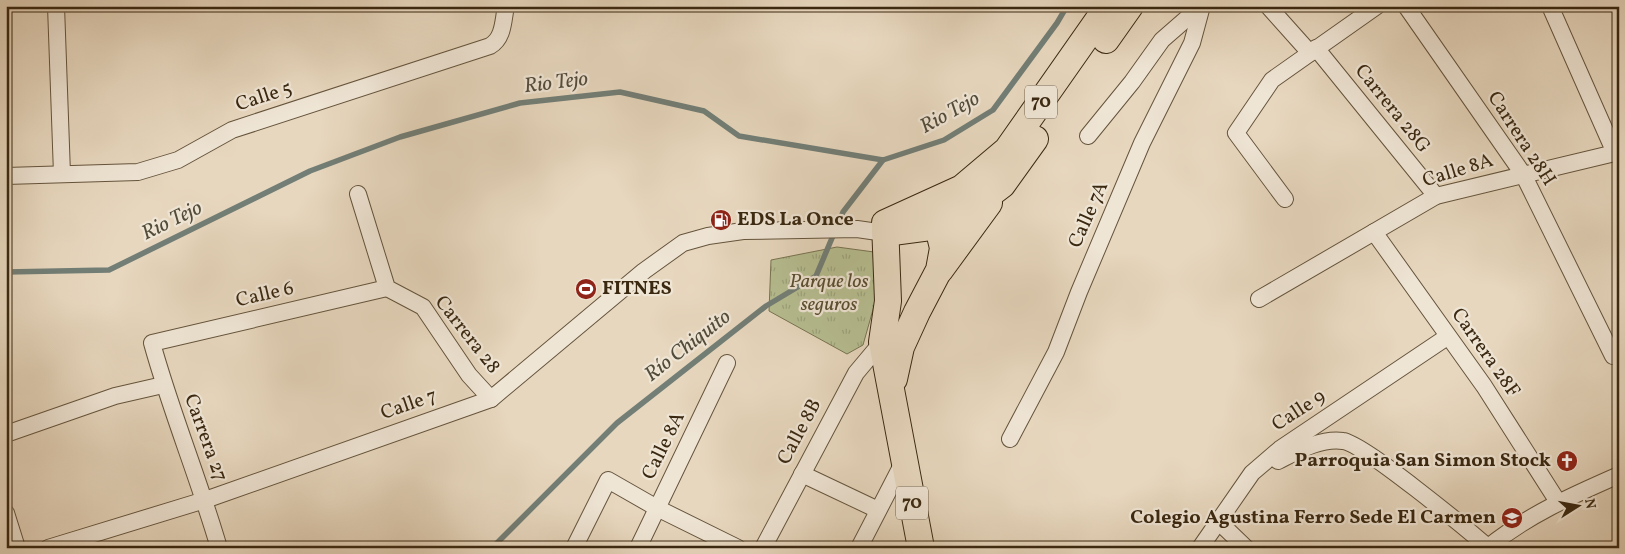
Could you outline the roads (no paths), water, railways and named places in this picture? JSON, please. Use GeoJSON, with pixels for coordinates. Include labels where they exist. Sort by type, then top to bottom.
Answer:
{"type":"FeatureCollection","features":[{"type":"Feature","properties":{"kind":"main road","name":"70"},"geometry":{"type":"LineString","coordinates":[[935,215],[962,188],[1007,150],[1108,6]]}},
{"type":"Feature","properties":{"kind":"main road","name":"70"},"geometry":{"type":"LineString","coordinates":[[921,548],[882,342],[888,301],[885,228],[935,215],[968,211],[1002,186],[1130,6]]}},
{"type":"Feature","properties":{"kind":"main road"},"geometry":{"type":"LineString","coordinates":[[939,270],[1002,186]]}},
{"type":"Feature","properties":{"kind":"main road","name":"70"},"geometry":{"type":"LineString","coordinates":[[892,387],[901,347],[939,270],[943,248],[935,215]]}},
{"type":"Feature","properties":{"kind":"street"},"geometry":{"type":"LineString","coordinates":[[56,6],[62,174]]}},
{"type":"Feature","properties":{"kind":"street","name":"Calle 5"},"geometry":{"type":"LineString","coordinates":[[6,176],[138,172],[178,160],[232,130],[490,46],[497,42],[500,36],[506,6]]}},
{"type":"Feature","properties":{"kind":"street"},"geometry":{"type":"LineString","coordinates":[[1088,136],[1132,82],[1162,40],[1201,6]]}},
{"type":"Feature","properties":{"kind":"street","name":"Calle 7A"},"geometry":{"type":"LineString","coordinates":[[1010,439],[1056,352],[1079,292],[1142,143],[1192,43],[1201,6]]}},
{"type":"Feature","properties":{"kind":"street","name":"Carrera 28G"},"geometry":{"type":"LineString","coordinates":[[1268,6],[1313,50],[1436,196]]}},
{"type":"Feature","properties":{"kind":"street"},"geometry":{"type":"LineString","coordinates":[[1285,199],[1236,133],[1272,80],[1377,6]]}},
{"type":"Feature","properties":{"kind":"street","name":"Carrera 28H"},"geometry":{"type":"LineString","coordinates":[[1406,6],[1523,174],[1616,355]]}},
{"type":"Feature","properties":{"kind":"street"},"geometry":{"type":"LineString","coordinates":[[1550,6],[1617,152]]}},
{"type":"Feature","properties":{"kind":"street","name":"Calle 8A"},"geometry":{"type":"LineString","coordinates":[[1259,299],[1436,196],[1617,152]]}},
{"type":"Feature","properties":{"kind":"street"},"geometry":{"type":"LineString","coordinates":[[358,194],[387,288]]}},
{"type":"Feature","properties":{"kind":"street","name":"Calle 7"},"geometry":{"type":"LineString","coordinates":[[48,548],[205,500],[491,399],[644,271],[683,243],[708,236],[743,232],[885,228]]}},
{"type":"Feature","properties":{"kind":"street","name":"Carrera 28F"},"geometry":{"type":"LineString","coordinates":[[1374,232],[1489,394],[1558,502]]}},
{"type":"Feature","properties":{"kind":"street","name":"Calle 6"},"geometry":{"type":"LineString","coordinates":[[152,343],[387,288]]}},
{"type":"Feature","properties":{"kind":"street","name":"Carrera 28"},"geometry":{"type":"LineString","coordinates":[[387,288],[423,307],[469,375],[491,399]]}},
{"type":"Feature","properties":{"kind":"street","name":"Calle 9"},"geometry":{"type":"LineString","coordinates":[[1200,548],[1252,473],[1280,450],[1447,337]]}},
{"type":"Feature","properties":{"kind":"street","name":"Calle 8B"},"geometry":{"type":"LineString","coordinates":[[763,548],[856,374],[882,342]]}},
{"type":"Feature","properties":{"kind":"street","name":"Carrera 27"},"geometry":{"type":"LineString","coordinates":[[152,343],[163,386],[205,500],[219,548]]}},
{"type":"Feature","properties":{"kind":"street","name":"Calle 8A"},"geometry":{"type":"LineString","coordinates":[[638,548],[727,363]]}},
{"type":"Feature","properties":{"kind":"street"},"geometry":{"type":"LineString","coordinates":[[6,434],[115,396],[163,386]]}},
{"type":"Feature","properties":{"kind":"street"},"geometry":{"type":"LineString","coordinates":[[1252,473],[1313,444],[1344,441],[1369,454],[1488,547],[1517,524],[1558,502],[1619,475]]}},
{"type":"Feature","properties":{"kind":"street"},"geometry":{"type":"LineString","coordinates":[[858,548],[905,459]]}},
{"type":"Feature","properties":{"kind":"street"},"geometry":{"type":"LineString","coordinates":[[802,474],[878,510]]}},
{"type":"Feature","properties":{"kind":"street"},"geometry":{"type":"LineString","coordinates":[[574,548],[608,480],[657,508],[738,548]]}},
{"type":"Feature","properties":{"kind":"street"},"geometry":{"type":"LineString","coordinates":[[6,513],[17,548]]}},
{"type":"Feature","properties":{"kind":"street"},"geometry":{"type":"LineString","coordinates":[[1219,522],[1246,548]]}},
{"type":"Feature","properties":{"kind":"waterway","name":"Rio Tejo"},"geometry":{"type":"LineString","coordinates":[[6,272],[109,270],[310,171],[400,137],[520,103],[620,92],[704,111],[739,136],[883,160],[944,140],[993,110],[1057,23],[1067,6]]}},
{"type":"Feature","properties":{"kind":"waterway","name":"Río Chiquito"},"geometry":{"type":"LineString","coordinates":[[492,548],[617,423],[766,306],[816,276],[843,212],[883,160]]}},
{"type":"Feature","properties":{"kind":"place","name":"EDS La Once"},"geometry":{"type":"Point","coordinates":[721,220]}},
{"type":"Feature","properties":{"kind":"place","name":"FITNES"},"geometry":{"type":"Point","coordinates":[586,289]}},
{"type":"Feature","properties":{"kind":"place","name":"Parroquia San Simon Stock"},"geometry":{"type":"Point","coordinates":[1567,461]}},
{"type":"Feature","properties":{"kind":"place","name":"Colegio Agustina Ferro Sede El Carmen"},"geometry":{"type":"Point","coordinates":[1512,518]}},
{"type":"Feature","properties":{"kind":"park label","name":"Parque los seguros"},"geometry":{"type":"Point","coordinates":[829,294]}}]}
